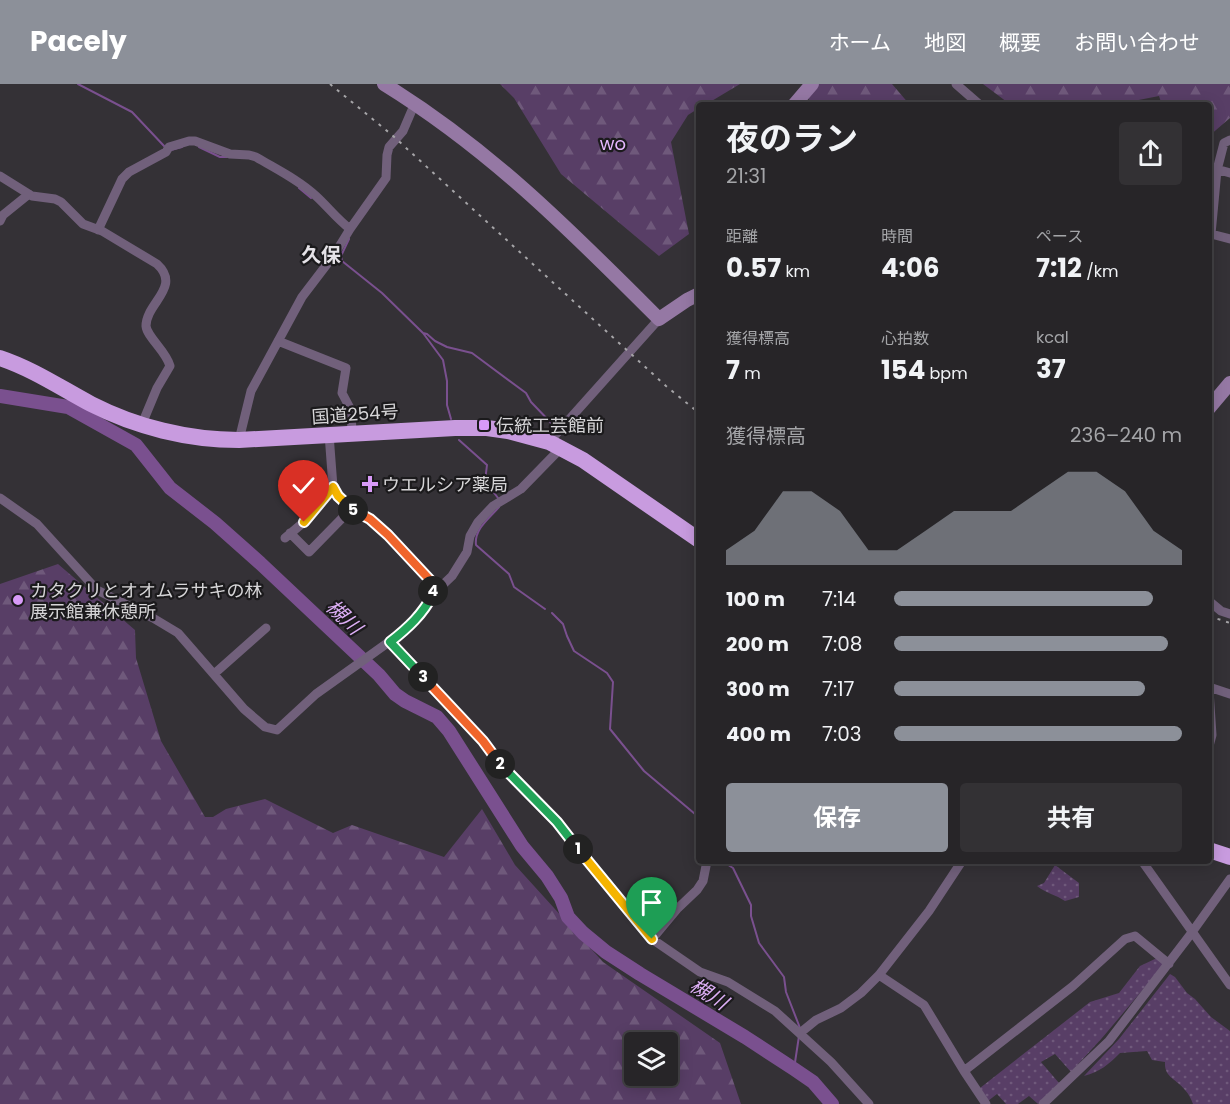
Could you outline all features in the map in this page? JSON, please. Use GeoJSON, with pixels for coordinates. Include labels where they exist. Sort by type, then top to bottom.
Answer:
{"type":"FeatureCollection","features":[{"type":"Feature","properties":{"kind":"highway","name":"国道254号"},"geometry":{"type":"LineString","coordinates":[[0,358],[44,377],[91,403],[142,424],[212,440],[455,428],[487,428],[536,437],[583,460],[696,538]]}},
{"type":"Feature","properties":{"kind":"highway"},"geometry":{"type":"LineString","coordinates":[[1212,851],[1230,857]]}},
{"type":"Feature","properties":{"kind":"street"},"geometry":{"type":"LineString","coordinates":[[384,84],[415,103],[477,148],[517,181],[555,215],[659,319]]}},
{"type":"Feature","properties":{"kind":"street"},"geometry":{"type":"LineString","coordinates":[[797,102],[812,84]]}},
{"type":"Feature","properties":{"kind":"street"},"geometry":{"type":"LineString","coordinates":[[956,84],[977,102]]}},
{"type":"Feature","properties":{"kind":"street"},"geometry":{"type":"LineString","coordinates":[[238,440],[251,391],[302,297],[334,255],[386,178],[389,147],[403,131],[415,103]]}},
{"type":"Feature","properties":{"kind":"street"},"geometry":{"type":"LineString","coordinates":[[1212,202],[1213,169],[1224,143],[1230,140]]}},
{"type":"Feature","properties":{"kind":"street"},"geometry":{"type":"LineString","coordinates":[[98,230],[122,179],[129,172],[166,152],[169,147],[189,141],[195,141],[230,154],[256,157],[315,195],[335,217],[350,229]]}},
{"type":"Feature","properties":{"kind":"street"},"geometry":{"type":"LineString","coordinates":[[1213,169],[1230,173]]}},
{"type":"Feature","properties":{"kind":"street"},"geometry":{"type":"LineString","coordinates":[[0,176],[29,194],[61,202],[83,224],[98,230],[157,264],[163,270],[166,284],[146,324],[147,333],[160,346],[170,366],[157,388],[142,424]]}},
{"type":"Feature","properties":{"kind":"street"},"geometry":{"type":"LineString","coordinates":[[0,221],[3,215],[29,194]]}},
{"type":"Feature","properties":{"kind":"street"},"geometry":{"type":"LineString","coordinates":[[1212,234],[1230,239]]}},
{"type":"Feature","properties":{"kind":"street"},"geometry":{"type":"LineString","coordinates":[[0,498],[36,524],[97,590],[178,633],[244,710],[264,727],[272,730],[282,728],[316,694],[407,629],[419,616],[433,594],[452,576],[467,552],[470,536],[478,522],[493,506],[521,489],[659,319],[696,296]]}},
{"type":"Feature","properties":{"kind":"street"},"geometry":{"type":"LineString","coordinates":[[278,340],[346,368],[342,393],[351,410],[352,434]]}},
{"type":"Feature","properties":{"kind":"street"},"geometry":{"type":"LineString","coordinates":[[1212,404],[1230,383]]}},
{"type":"Feature","properties":{"kind":"street"},"geometry":{"type":"LineString","coordinates":[[329,434],[333,487],[338,496],[351,509],[370,519],[388,535],[430,580],[433,594]]}},
{"type":"Feature","properties":{"kind":"street"},"geometry":{"type":"LineString","coordinates":[[333,487],[304,522],[288,536],[309,552],[351,509]]}},
{"type":"Feature","properties":{"kind":"street"},"geometry":{"type":"LineString","coordinates":[[1212,604],[1221,611],[1230,614]]}},
{"type":"Feature","properties":{"kind":"street"},"geometry":{"type":"LineString","coordinates":[[214,674],[266,628]]}},
{"type":"Feature","properties":{"kind":"street"},"geometry":{"type":"LineString","coordinates":[[390,642],[483,741],[502,767],[557,822],[652,939],[700,972],[728,982],[775,1011],[831,1062],[869,1104]]}},
{"type":"Feature","properties":{"kind":"street"},"geometry":{"type":"LineString","coordinates":[[1212,689],[1230,694]]}},
{"type":"Feature","properties":{"kind":"street"},"geometry":{"type":"LineString","coordinates":[[652,939],[703,882],[706,864]]}},
{"type":"Feature","properties":{"kind":"street"},"geometry":{"type":"LineString","coordinates":[[800,1033],[816,1020],[841,1008],[879,975],[929,910],[960,864]]}},
{"type":"Feature","properties":{"kind":"street"},"geometry":{"type":"LineString","coordinates":[[1144,864],[1230,986]]}},
{"type":"Feature","properties":{"kind":"street"},"geometry":{"type":"LineString","coordinates":[[1042,1104],[1109,1041],[1169,964],[1230,879]]}},
{"type":"Feature","properties":{"kind":"street"},"geometry":{"type":"LineString","coordinates":[[964,1071],[1073,986],[1125,939],[1135,936],[1169,964]]}},
{"type":"Feature","properties":{"kind":"street"},"geometry":{"type":"LineString","coordinates":[[879,975],[924,1005],[986,1104]]}},
{"type":"Feature","properties":{"kind":"green space","name":"wo"},"geometry":{"type":"Polygon","coordinates":[[[500,84],[740,84],[710,102],[696,102],[696,110],[688,115],[671,142],[689,234],[659,256],[561,174],[514,98],[500,84]]]}},
{"type":"Feature","properties":{"kind":"green space"},"geometry":{"type":"Polygon","coordinates":[[[811,84],[892,84],[907,102],[808,102],[811,84]]]}},
{"type":"Feature","properties":{"kind":"green space"},"geometry":{"type":"Polygon","coordinates":[[[983,84],[1230,84],[1230,118],[1212,133],[1212,102],[1161,102],[1159,96],[1128,102],[1007,102],[983,84]]]}},
{"type":"Feature","properties":{"kind":"green space"},"geometry":{"type":"Polygon","coordinates":[[[58,564],[135,630],[136,658],[161,741],[205,817],[213,817],[226,809],[265,799],[333,833],[352,825],[444,857],[482,809],[515,865],[603,962],[720,1043],[741,1104],[0,1104],[0,584],[58,564]]]}},
{"type":"Feature","properties":{"kind":"green space"},"geometry":{"type":"Polygon","coordinates":[[[1055,865],[1079,883],[1079,897],[1065,901],[1037,886],[1044,883],[1055,865]]]}},
{"type":"Feature","properties":{"kind":"green space"},"geometry":{"type":"Polygon","coordinates":[[[1157,958],[1162,962],[1162,967],[1071,1072],[1055,1054],[1041,1062],[1059,1083],[1038,1104],[1029,1096],[1018,1104],[1006,1104],[997,1094],[988,1101],[980,1088],[1090,1002],[1119,993],[1140,966],[1157,958]]]}},
{"type":"Feature","properties":{"kind":"green space"},"geometry":{"type":"Polygon","coordinates":[[[1170,974],[1211,1017],[1230,1031],[1230,1104],[1193,1104],[1182,1086],[1167,1072],[1165,1062],[1152,1060],[1147,1051],[1120,1053],[1104,1067],[1084,1076],[1119,1039],[1170,974]]]}},
{"type":"Feature","properties":{"kind":"waterway"},"geometry":{"type":"LineString","coordinates":[[78,84],[132,112],[165,147]]}},
{"type":"Feature","properties":{"kind":"waterway"},"geometry":{"type":"LineString","coordinates":[[171,150],[182,147]]}},
{"type":"Feature","properties":{"kind":"waterway"},"geometry":{"type":"LineString","coordinates":[[199,147],[220,157],[227,157]]}},
{"type":"Feature","properties":{"kind":"waterway"},"geometry":{"type":"LineString","coordinates":[[299,188],[311,198]]}},
{"type":"Feature","properties":{"kind":"waterway"},"geometry":{"type":"LineString","coordinates":[[349,239],[341,256],[342,261],[382,293],[423,333],[443,360],[447,381],[447,405],[451,419]]}},
{"type":"Feature","properties":{"kind":"waterway"},"geometry":{"type":"LineString","coordinates":[[423,333],[447,347],[472,353],[526,393],[531,402],[556,428]]}},
{"type":"Feature","properties":{"kind":"waterway","name":"槻川"},"geometry":{"type":"LineString","coordinates":[[0,396],[68,407],[136,445],[170,488],[215,523],[260,563],[379,675],[395,694],[437,717],[449,731],[522,846],[547,876],[561,898],[568,917],[583,933],[606,952],[745,1037],[813,1082],[832,1104]]}},
{"type":"Feature","properties":{"kind":"waterway"},"geometry":{"type":"LineString","coordinates":[[459,440],[487,465],[485,481],[498,498]]}},
{"type":"Feature","properties":{"kind":"waterway"},"geometry":{"type":"LineString","coordinates":[[499,507],[480,529],[476,545],[509,574],[514,587],[545,609]]}},
{"type":"Feature","properties":{"kind":"waterway"},"geometry":{"type":"LineString","coordinates":[[552,613],[563,624],[574,651],[607,673],[613,682],[610,729],[644,771],[696,816]]}},
{"type":"Feature","properties":{"kind":"waterway"},"geometry":{"type":"LineString","coordinates":[[727,864],[733,868],[751,905],[751,916],[759,943],[784,977],[786,992],[800,1028]]}},
{"type":"Feature","properties":{"kind":"waterway"},"geometry":{"type":"LineString","coordinates":[[794,1069],[799,1036]]}},
{"type":"Feature","properties":{"kind":"railway"},"geometry":{"type":"LineString","coordinates":[[330,84],[392,135],[666,386],[696,411]]}},
{"type":"Feature","properties":{"kind":"railway"},"geometry":{"type":"LineString","coordinates":[[1212,617],[1230,623]]}},
{"type":"Feature","properties":{"kind":"place","name":"伝統工芸館前"},"geometry":{"type":"Point","coordinates":[484,425]}},
{"type":"Feature","properties":{"kind":"place","name":"ウエルシア薬局"},"geometry":{"type":"Point","coordinates":[370,484]}},
{"type":"Feature","properties":{"kind":"place","name":"カタクリとオオムラサキの林 展示館兼休憩所"},"geometry":{"type":"Point","coordinates":[18,600]}},
{"type":"Feature","properties":{"kind":"district","name":"久保"},"geometry":{"type":"Point","coordinates":[321,255]}},
{"type":"Feature","properties":{"kind":"route"},"geometry":{"type":"LineString","coordinates":[[304,522],[333,487],[347,506],[376,524],[430,580],[433,594],[428,604],[407,629],[390,642],[483,741],[502,767],[557,822],[652,939]]}}]}
